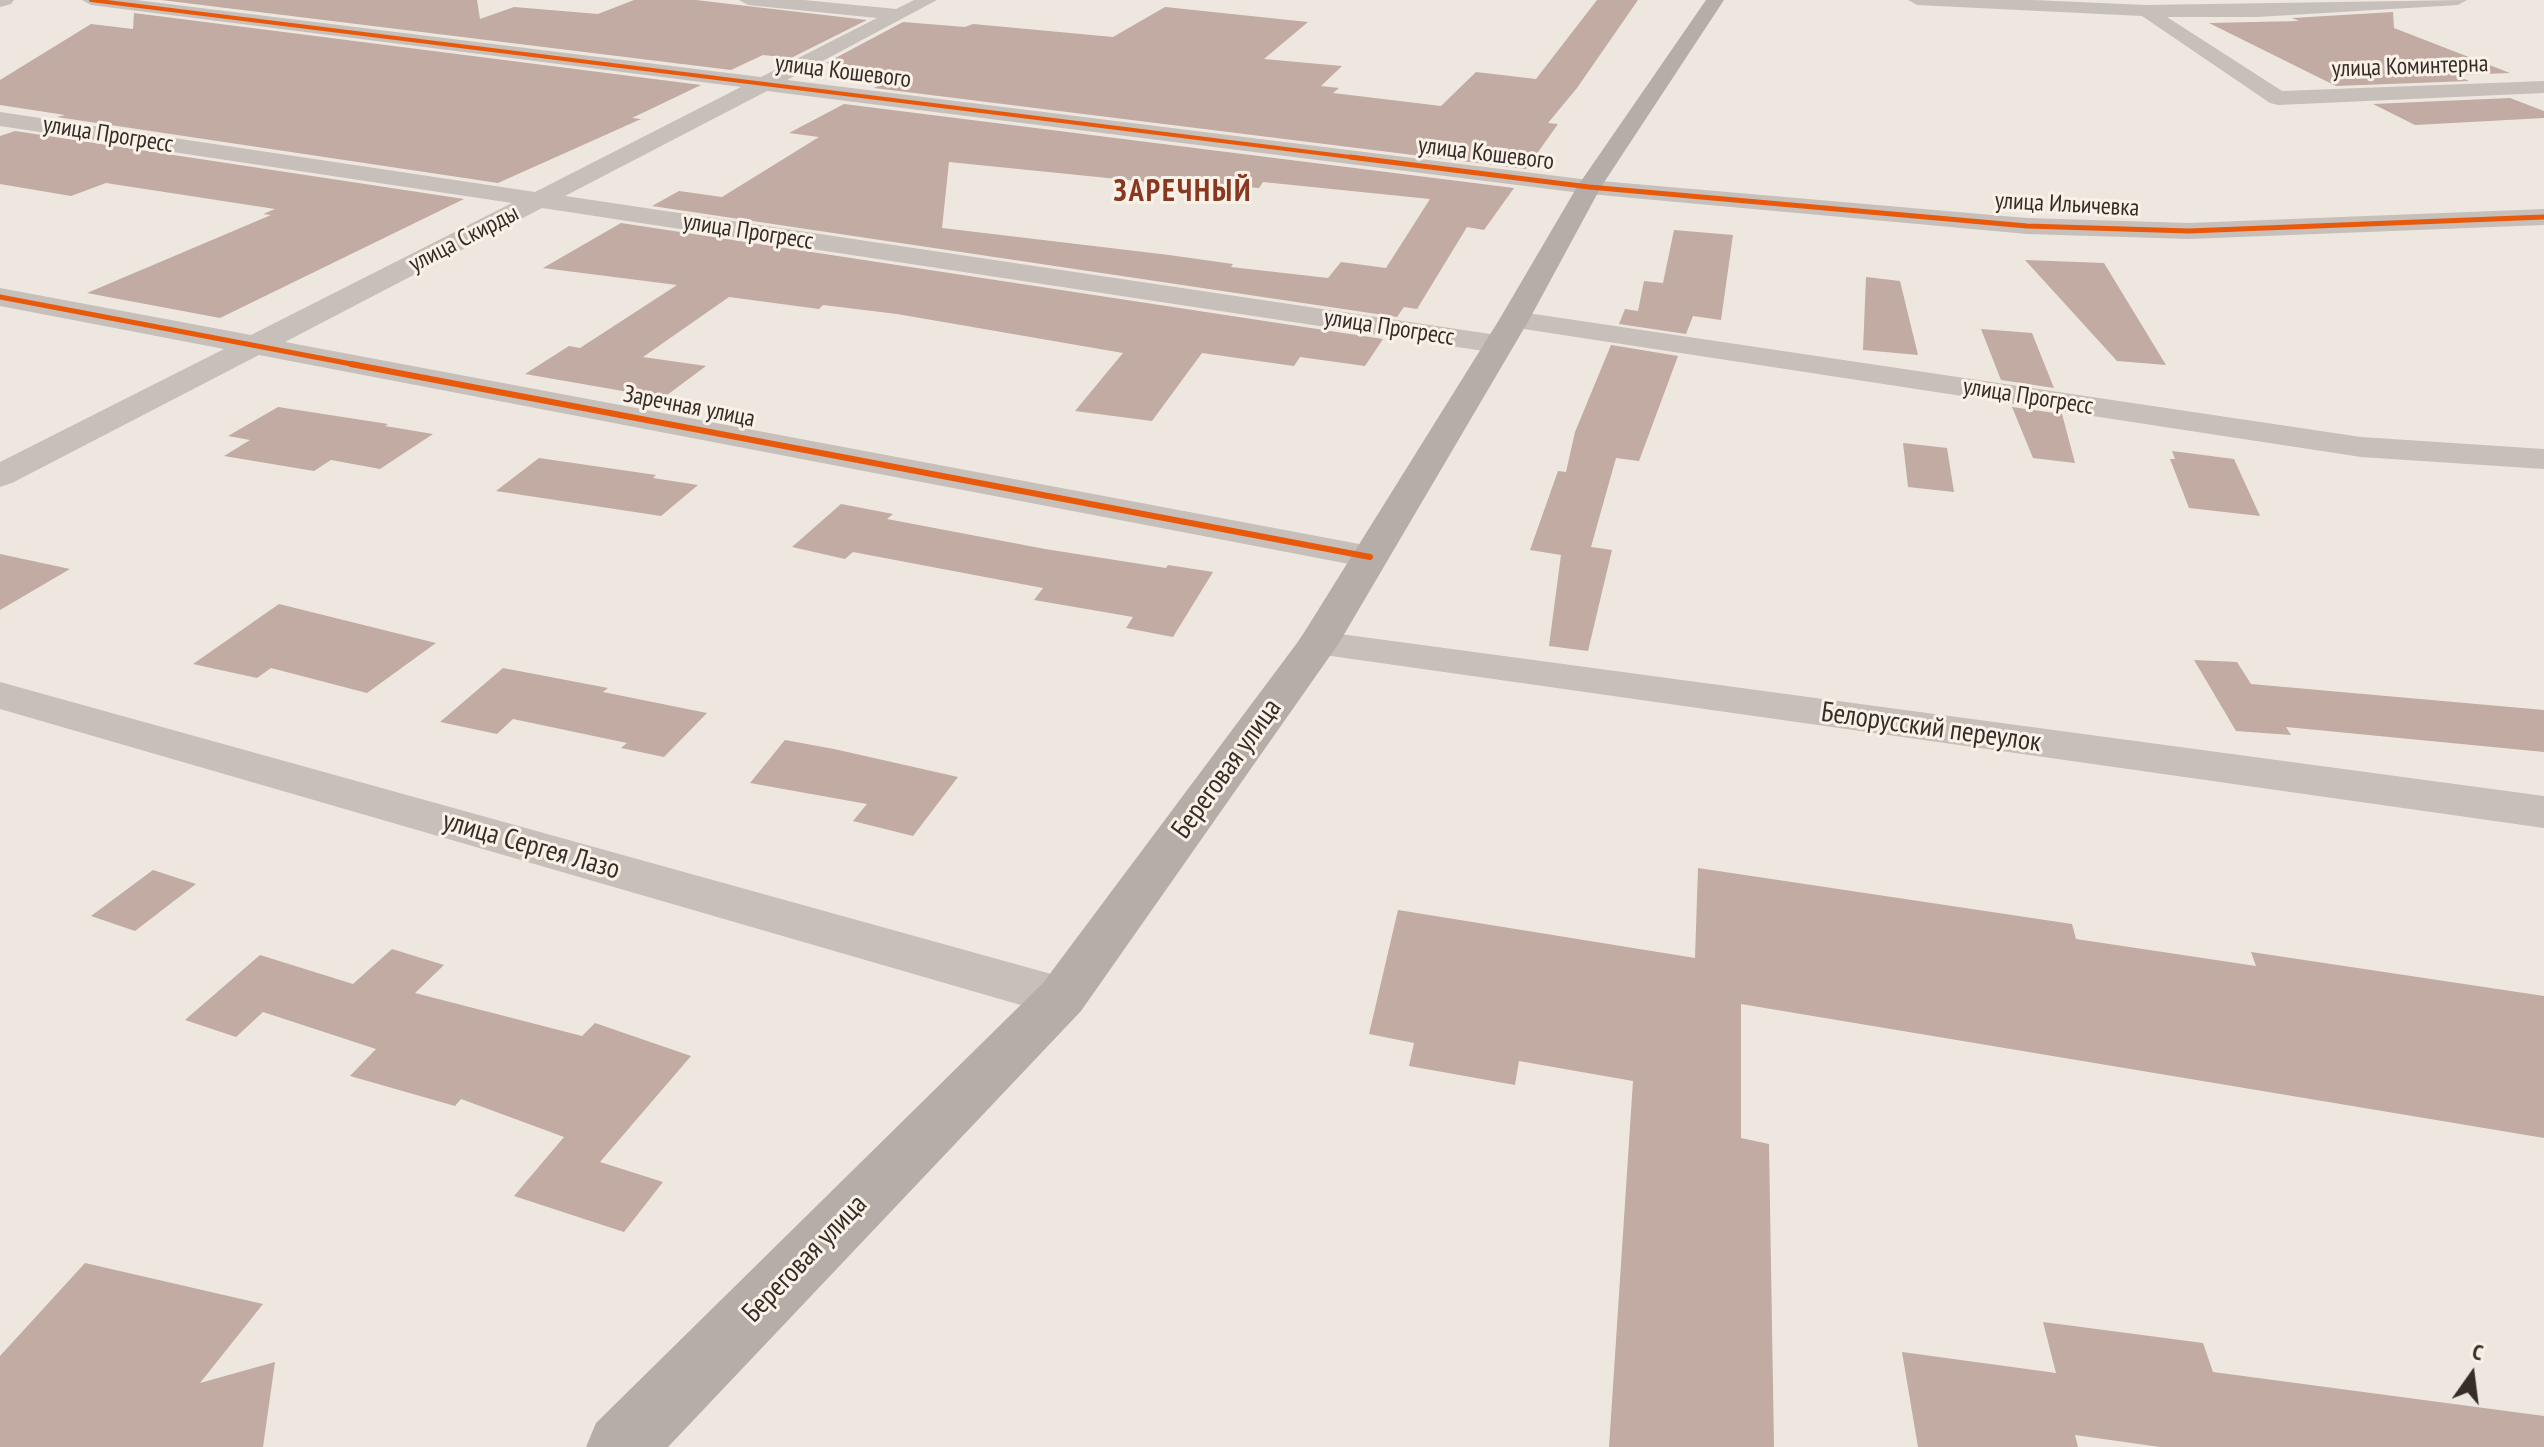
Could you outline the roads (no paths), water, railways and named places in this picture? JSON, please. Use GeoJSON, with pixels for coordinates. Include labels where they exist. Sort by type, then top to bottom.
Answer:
{"type":"FeatureCollection","features":[{"type":"Feature","properties":{"kind":"main road","name":"Береговая улица"},"geometry":{"type":"LineString","coordinates":[[621,1447],[1062,997],[1318,643],[1589,187],[1715,0]]}},
{"type":"Feature","properties":{"kind":"street","name":"улица Кошевого"},"geometry":{"type":"LineString","coordinates":[[91,0],[1589,187]]}},
{"type":"Feature","properties":{"kind":"street"},"geometry":{"type":"LineString","coordinates":[[748,0],[899,15]]}},
{"type":"Feature","properties":{"kind":"street","name":"улица Скирды"},"geometry":{"type":"LineString","coordinates":[[0,476],[928,0]]}},
{"type":"Feature","properties":{"kind":"street"},"geometry":{"type":"LineString","coordinates":[[1917,0],[2146,11],[2257,11],[2458,0]]}},
{"type":"Feature","properties":{"kind":"street","name":"улица Коминтерна"},"geometry":{"type":"LineString","coordinates":[[2146,11],[2278,98],[2544,87]]}},
{"type":"Feature","properties":{"kind":"street","name":"улица Прогресс"},"geometry":{"type":"LineString","coordinates":[[0,119],[539,201],[2361,447],[2544,459]]}},
{"type":"Feature","properties":{"kind":"street","name":"улица Ильичевка"},"geometry":{"type":"LineString","coordinates":[[1589,187],[2027,226],[2189,231],[2544,217]]}},
{"type":"Feature","properties":{"kind":"street","name":"Заречная улица"},"geometry":{"type":"LineString","coordinates":[[0,297],[1370,557]]}},
{"type":"Feature","properties":{"kind":"street","name":"Белорусский переулок"},"geometry":{"type":"LineString","coordinates":[[1318,643],[2544,812]]}},
{"type":"Feature","properties":{"kind":"street","name":"улица Сергея Лазо"},"geometry":{"type":"LineString","coordinates":[[0,695],[1062,997]]}},
{"type":"Feature","properties":{"kind":"district","name":"ЗАРЕЧНЫЙ"},"geometry":{"type":"Point","coordinates":[1183,192]}}]}
